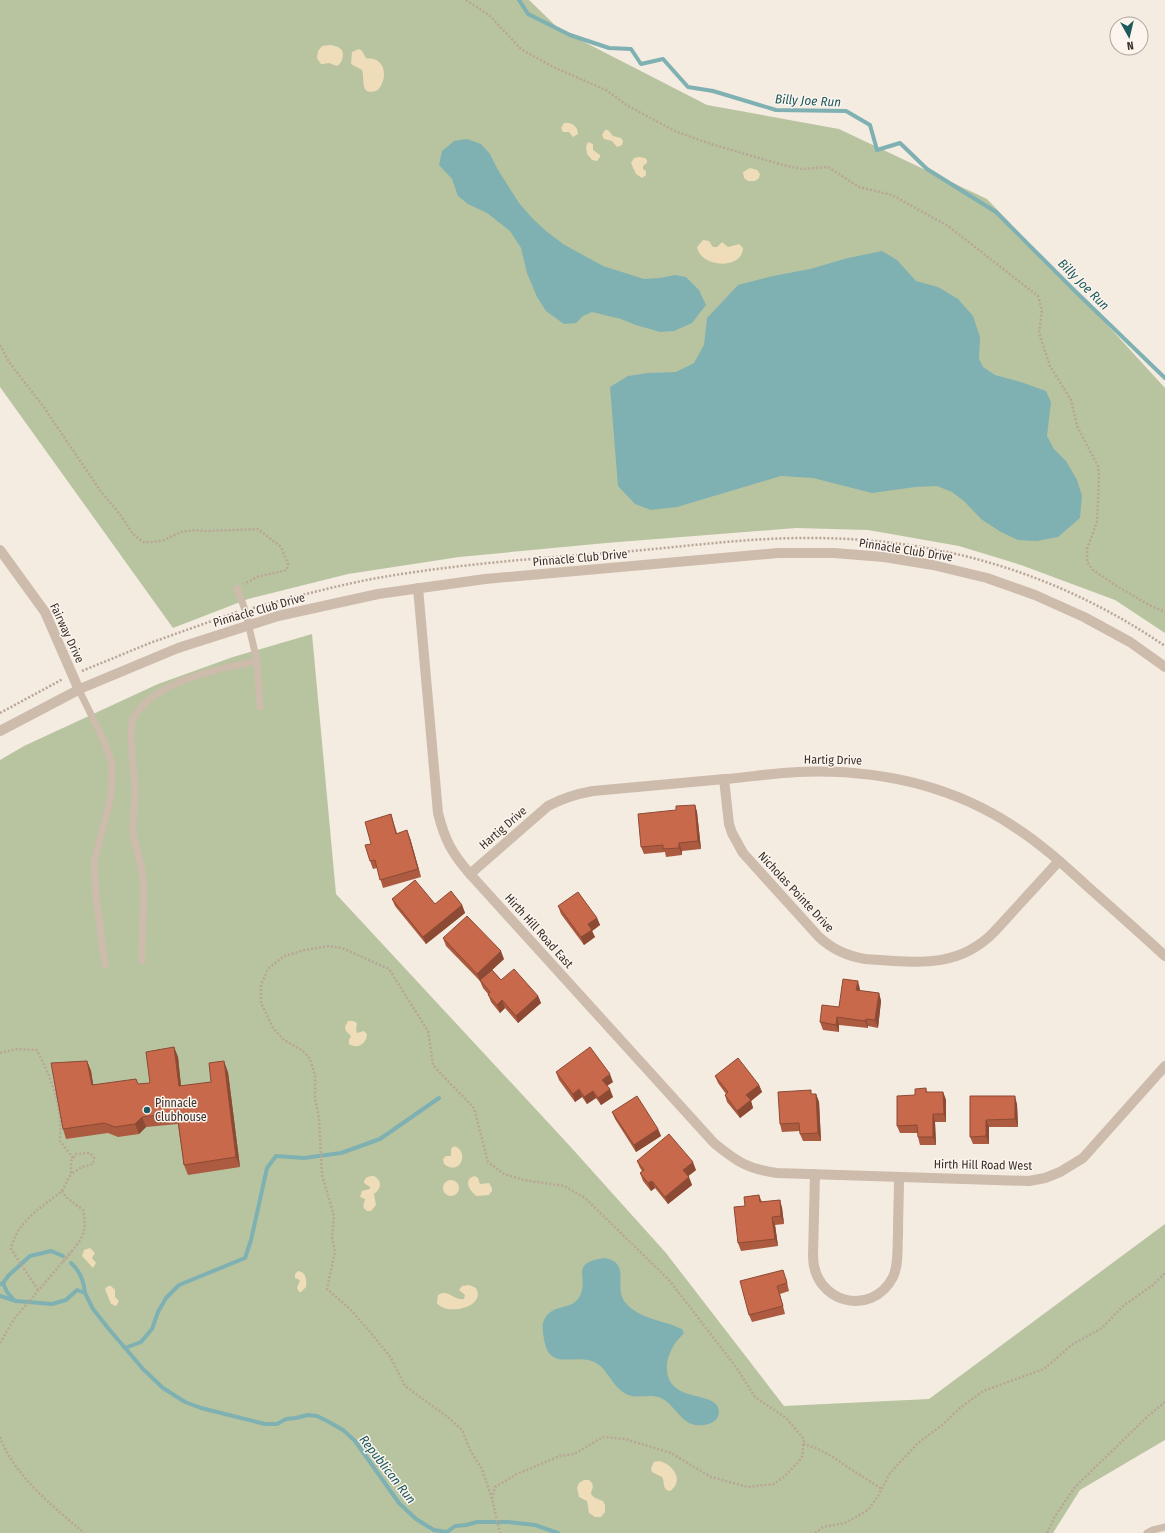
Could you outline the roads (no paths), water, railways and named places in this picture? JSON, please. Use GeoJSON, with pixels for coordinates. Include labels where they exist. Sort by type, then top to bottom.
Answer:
{"type":"FeatureCollection","features":[{"type":"Feature","properties":{"kind":"street","name":"Fairway Drive"},"geometry":{"type":"LineString","coordinates":[[0,550],[45,612],[79,690]]}},
{"type":"Feature","properties":{"kind":"street","name":"Pinnacle Club Drive"},"geometry":{"type":"LineString","coordinates":[[0,731],[79,690],[178,648],[278,616],[378,594],[485,579],[778,553],[834,553],[884,558],[933,565],[987,578],[1035,595],[1084,617],[1130,642],[1165,667]]}},
{"type":"Feature","properties":{"kind":"street","name":"Hirth Hill Road East"},"geometry":{"type":"LineString","coordinates":[[418,588],[438,813],[445,838],[451,850],[470,874],[714,1143],[738,1162],[750,1167],[777,1173],[887,1176]]}},
{"type":"Feature","properties":{"kind":"street","name":"Hartig Drive"},"geometry":{"type":"LineString","coordinates":[[470,874],[548,806],[575,794],[593,791],[797,772],[866,773],[911,782],[956,796],[1012,825],[1037,842],[1165,956]]}},
{"type":"Feature","properties":{"kind":"street","name":"Nicholas Pointe Drive"},"geometry":{"type":"LineString","coordinates":[[724,779],[729,824],[732,833],[743,853],[819,937],[827,944],[845,954],[855,957],[871,960],[931,962],[955,957],[968,952],[986,941],[1059,861]]}},
{"type":"Feature","properties":{"kind":"street","name":"Hirth Hill Road West"},"geometry":{"type":"LineString","coordinates":[[887,1176],[1029,1181],[1045,1178],[1060,1172],[1083,1158],[1165,1066]]}},
{"type":"Feature","properties":{"kind":"street"},"geometry":{"type":"LineString","coordinates":[[815,1174],[812,1256],[814,1269],[823,1286],[833,1295],[853,1301],[869,1298],[878,1293],[888,1284],[895,1271],[897,1257],[899,1177]]}},
{"type":"Feature","properties":{"kind":"lane"},"geometry":{"type":"LineString","coordinates":[[237,588],[257,661],[260,707]]}},
{"type":"Feature","properties":{"kind":"lane"},"geometry":{"type":"LineString","coordinates":[[142,961],[141,944],[143,878],[133,831],[136,792],[131,730],[133,718],[154,695],[170,686],[207,672],[257,661]]}},
{"type":"Feature","properties":{"kind":"lane"},"geometry":{"type":"LineString","coordinates":[[79,690],[105,743],[112,764],[111,796],[94,863],[96,897],[105,965]]}},
{"type":"Feature","properties":{"kind":"lane"},"geometry":{"type":"LineString","coordinates":[[1147,1533],[1165,1527]]}},
{"type":"Feature","properties":{"kind":"water"},"geometry":{"type":"Polygon","coordinates":[[[467,139],[481,144],[490,154],[498,170],[519,203],[533,219],[563,244],[603,266],[644,279],[675,275],[686,277],[699,290],[706,305],[692,323],[674,331],[660,332],[621,319],[592,312],[583,316],[576,323],[564,324],[546,311],[537,297],[527,273],[521,248],[510,231],[487,213],[468,204],[458,196],[452,179],[439,165],[442,151],[454,141],[467,139]]]}},
{"type":"Feature","properties":{"kind":"water"},"geometry":{"type":"Polygon","coordinates":[[[882,251],[897,260],[916,281],[938,287],[958,299],[973,316],[980,337],[979,359],[983,367],[995,375],[1046,391],[1051,402],[1047,436],[1054,449],[1066,461],[1077,480],[1082,496],[1080,518],[1058,537],[1037,541],[1018,540],[1001,532],[981,519],[964,501],[952,492],[937,486],[915,487],[872,493],[813,478],[781,476],[677,507],[651,510],[635,504],[618,486],[610,387],[628,376],[648,373],[676,372],[694,363],[704,345],[707,318],[738,285],[882,251]]]}},
{"type":"Feature","properties":{"kind":"water"},"geometry":{"type":"Polygon","coordinates":[[[605,1258],[618,1265],[620,1270],[621,1295],[630,1307],[643,1315],[682,1329],[684,1333],[674,1345],[667,1361],[667,1370],[670,1381],[676,1388],[711,1401],[717,1405],[719,1413],[716,1420],[704,1425],[689,1423],[661,1398],[652,1396],[630,1396],[621,1391],[603,1369],[594,1362],[578,1359],[563,1360],[551,1355],[547,1349],[544,1339],[543,1323],[545,1318],[553,1311],[570,1305],[578,1299],[582,1292],[583,1268],[586,1264],[593,1260],[605,1258]]]}},
{"type":"Feature","properties":{"kind":"waterway","name":"Billy Joe Run"},"geometry":{"type":"LineString","coordinates":[[519,0],[528,14],[570,35],[609,48],[631,49],[641,64],[663,59],[688,87],[713,91],[776,110],[846,111],[870,125],[877,150],[900,143],[927,169],[996,212],[1165,378]]}},
{"type":"Feature","properties":{"kind":"waterway"},"geometry":{"type":"LineString","coordinates":[[125,1348],[141,1342],[152,1329],[158,1312],[166,1298],[179,1285],[245,1258],[251,1240],[267,1168],[276,1156],[304,1158],[341,1153],[380,1139],[439,1098]]}},
{"type":"Feature","properties":{"kind":"waterway","name":"Republican Run"},"geometry":{"type":"LineString","coordinates":[[3,1283],[9,1275],[30,1256],[51,1251],[63,1256]]}},
{"type":"Feature","properties":{"kind":"waterway","name":"Republican Run"},"geometry":{"type":"LineString","coordinates":[[71,1263],[81,1276],[85,1293]]}},
{"type":"Feature","properties":{"kind":"waterway","name":"Republican Run"},"geometry":{"type":"LineString","coordinates":[[0,1284],[3,1283],[7,1292],[14,1300]]}},
{"type":"Feature","properties":{"kind":"waterway","name":"Republican Run"},"geometry":{"type":"LineString","coordinates":[[0,1296],[16,1301],[52,1304],[66,1300],[77,1290],[85,1293],[93,1309],[143,1369],[163,1388],[185,1402],[201,1408],[265,1424],[277,1424],[286,1419],[308,1415],[317,1416],[329,1422],[343,1430],[355,1441],[399,1503],[416,1519],[434,1530],[447,1532],[455,1526],[477,1522],[508,1522],[535,1525],[558,1533]]}},
{"type":"Feature","properties":{"kind":"place","name":"Pinnacle Clubhouse"},"geometry":{"type":"Point","coordinates":[147,1110]}}]}
